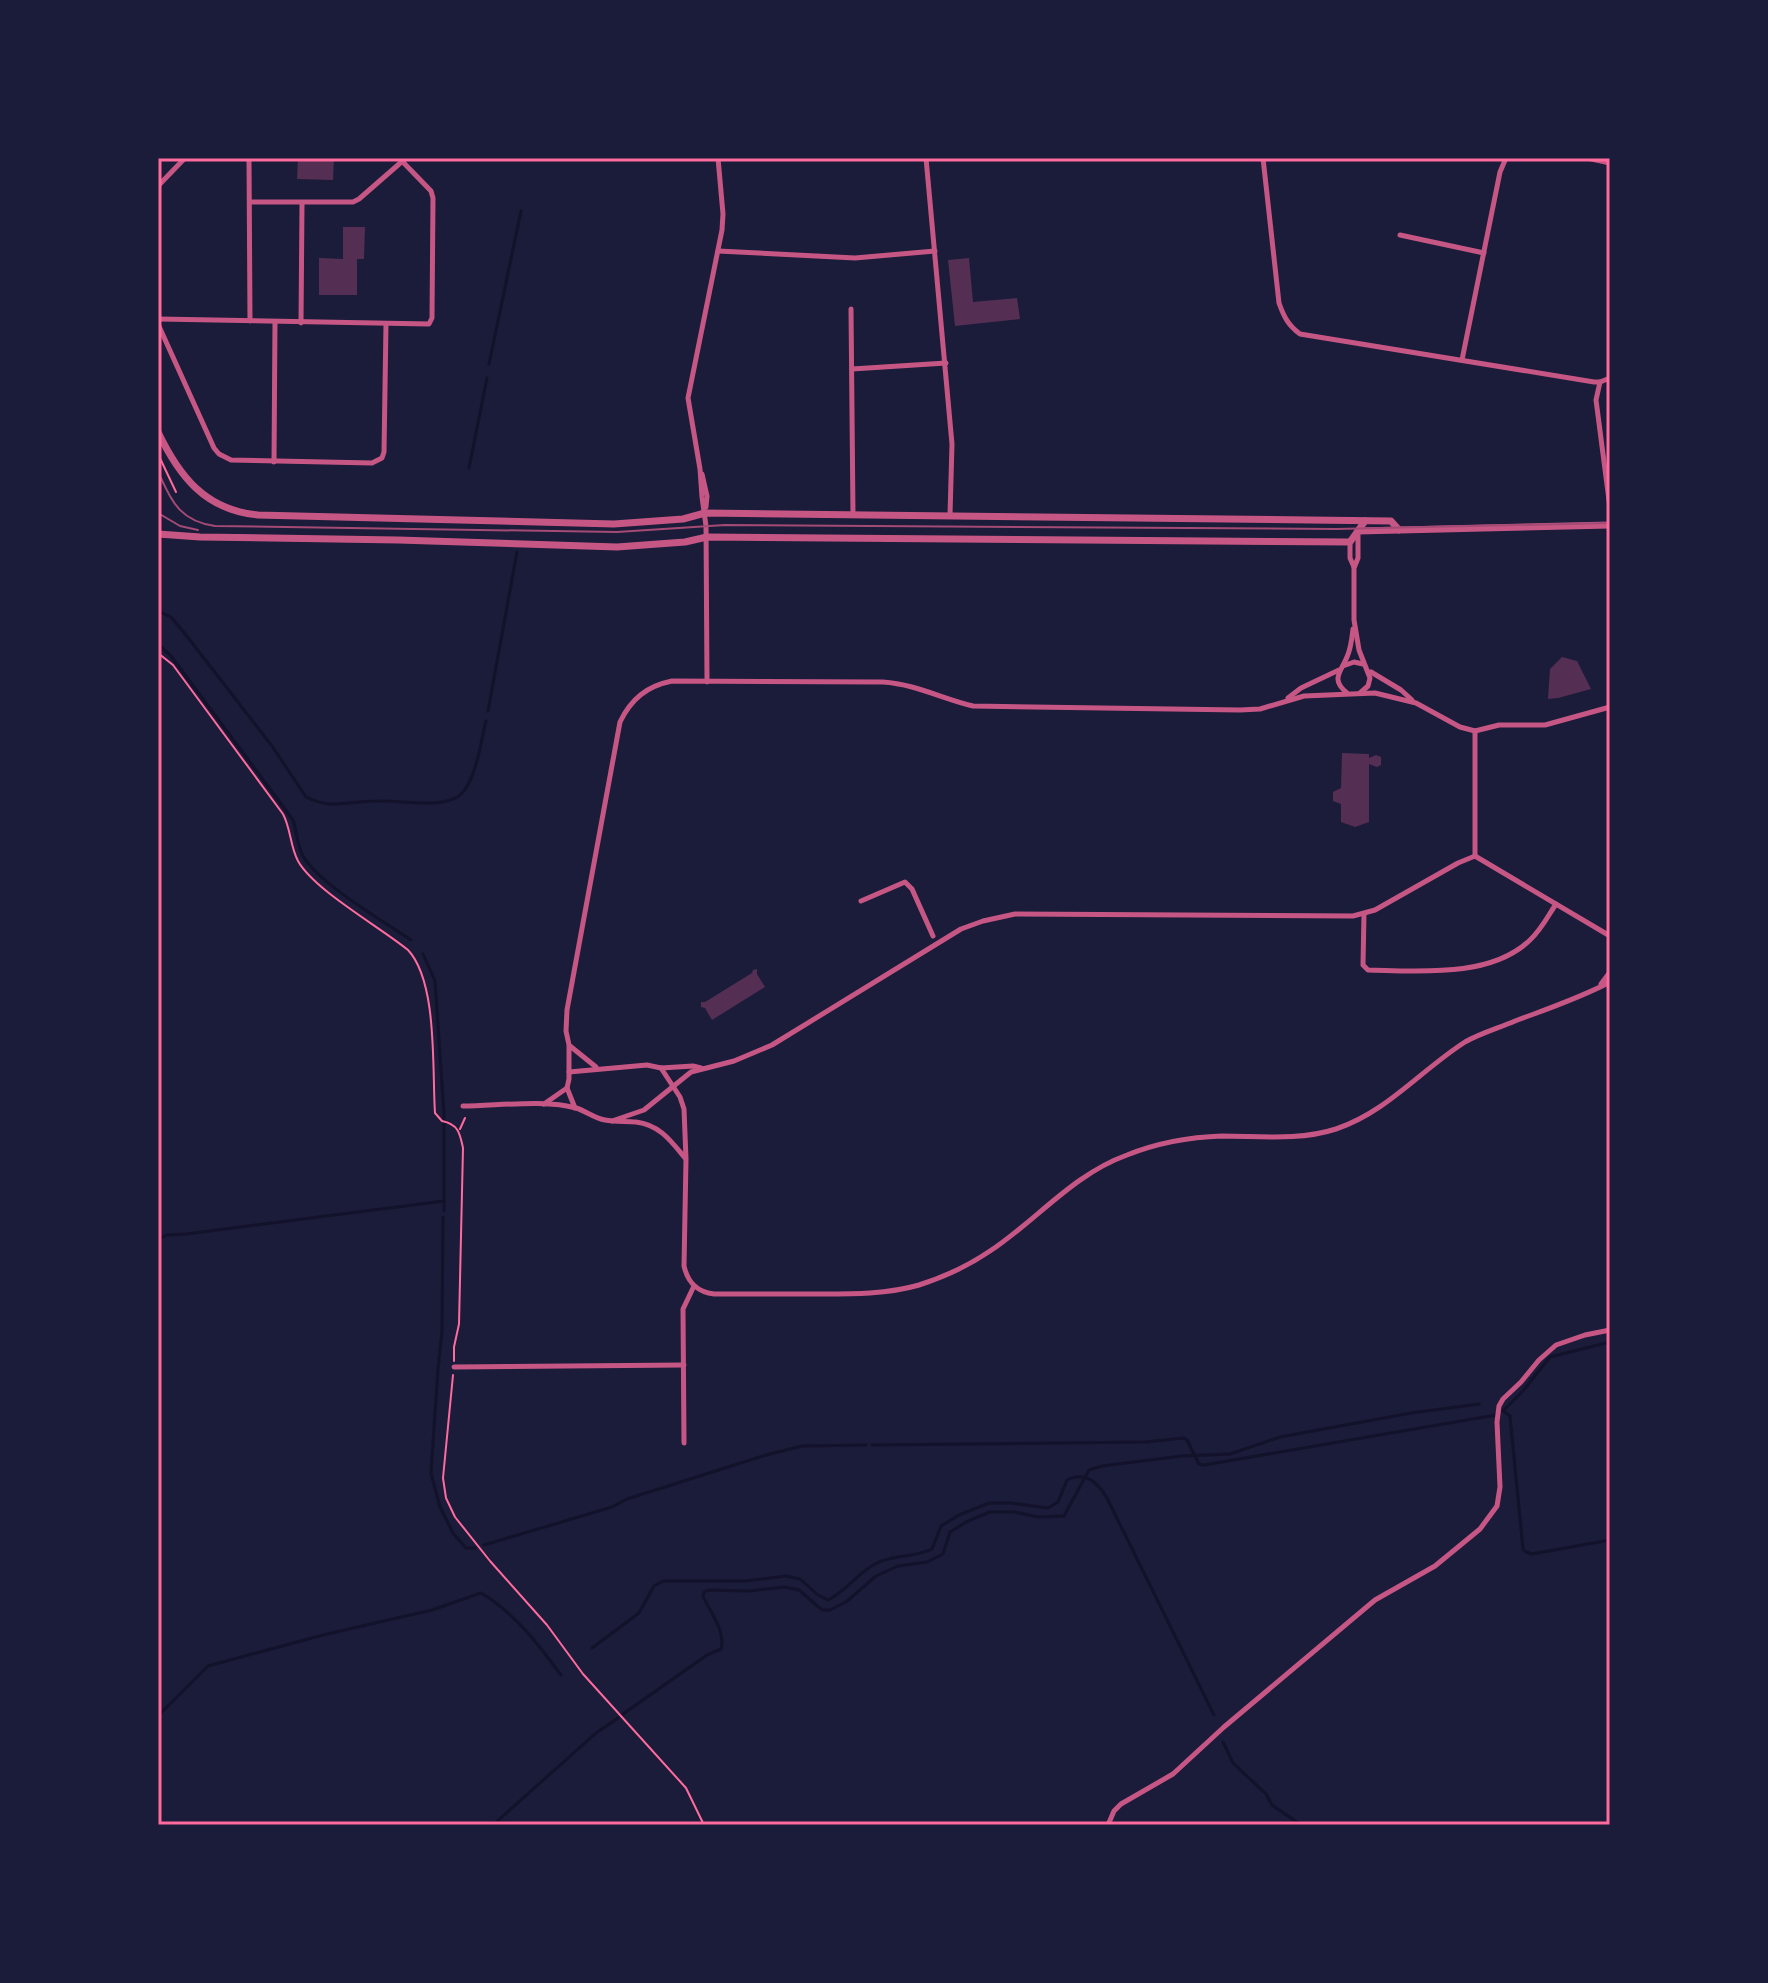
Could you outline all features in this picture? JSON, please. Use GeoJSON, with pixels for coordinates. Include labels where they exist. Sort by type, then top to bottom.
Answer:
{"type":"FeatureCollection","features":[{"type":"Feature","properties":{"kind":"street"},"geometry":{"type":"LineString","coordinates":[[158,186],[185,158]]}},
{"type":"Feature","properties":{"kind":"street"},"geometry":{"type":"LineString","coordinates":[[249,158],[250,321]]}},
{"type":"Feature","properties":{"kind":"street"},"geometry":{"type":"LineString","coordinates":[[707,682],[707,537],[689,390],[723,214],[718,158]]}},
{"type":"Feature","properties":{"kind":"street"},"geometry":{"type":"LineString","coordinates":[[926,158],[952,444],[950,515]]}},
{"type":"Feature","properties":{"kind":"street"},"geometry":{"type":"LineString","coordinates":[[1263,158],[1279,303],[1284,319],[1300,334],[1600,382],[1610,378]]}},
{"type":"Feature","properties":{"kind":"street"},"geometry":{"type":"LineString","coordinates":[[1462,360],[1501,168],[1506,158]]}},
{"type":"Feature","properties":{"kind":"street"},"geometry":{"type":"LineString","coordinates":[[1587,158],[1610,163]]}},
{"type":"Feature","properties":{"kind":"street"},"geometry":{"type":"LineString","coordinates":[[250,202],[353,202],[403,159],[431,191],[433,198],[432,318],[425,325],[386,324],[301,323],[250,321],[158,321],[219,454],[231,460],[274,462],[372,463],[382,458],[386,324]]}},
{"type":"Feature","properties":{"kind":"street"},"geometry":{"type":"LineString","coordinates":[[301,323],[302,203]]}},
{"type":"Feature","properties":{"kind":"street"},"geometry":{"type":"LineString","coordinates":[[1400,235],[1484,253]]}},
{"type":"Feature","properties":{"kind":"street"},"geometry":{"type":"LineString","coordinates":[[718,251],[855,258],[935,251]]}},
{"type":"Feature","properties":{"kind":"street"},"geometry":{"type":"LineString","coordinates":[[851,309],[853,514]]}},
{"type":"Feature","properties":{"kind":"street"},"geometry":{"type":"LineString","coordinates":[[274,462],[275,322]]}},
{"type":"Feature","properties":{"kind":"street"},"geometry":{"type":"LineString","coordinates":[[852,369],[946,363]]}},
{"type":"Feature","properties":{"kind":"street"},"geometry":{"type":"LineString","coordinates":[[1600,382],[1596,400],[1610,508]]}},
{"type":"Feature","properties":{"kind":"street"},"geometry":{"type":"LineString","coordinates":[[158,432],[169,456],[194,487],[231,510],[247,514],[614,524],[683,519],[705,513],[1350,520],[1391,521],[1399,530]]}},
{"type":"Feature","properties":{"kind":"street"},"geometry":{"type":"LineString","coordinates":[[1605,465],[1610,473]]}},
{"type":"Feature","properties":{"kind":"street"},"geometry":{"type":"LineString","coordinates":[[1350,520],[1358,531],[1354,620],[1359,650],[1370,683],[1359,694]]}},
{"type":"Feature","properties":{"kind":"street"},"geometry":{"type":"LineString","coordinates":[[1354,568],[1350,558],[1350,542],[1365,521]]}},
{"type":"Feature","properties":{"kind":"street"},"geometry":{"type":"LineString","coordinates":[[1358,531],[1610,525]]}},
{"type":"Feature","properties":{"kind":"street"},"geometry":{"type":"LineString","coordinates":[[158,534],[617,547],[685,542],[707,537],[1350,542]]}},
{"type":"Feature","properties":{"kind":"street"},"geometry":{"type":"LineString","coordinates":[[1349,694],[1343,691],[1338,677],[1349,650],[1354,620]]}},
{"type":"Feature","properties":{"kind":"street"},"geometry":{"type":"LineString","coordinates":[[1288,699],[1301,688],[1354,662],[1401,690],[1416,703],[1460,727],[1475,731],[1499,725],[1545,725],[1610,707]]}},
{"type":"Feature","properties":{"kind":"street"},"geometry":{"type":"LineString","coordinates":[[575,1108],[567,1088],[567,1010],[620,722],[631,703],[651,687],[672,681],[897,683],[957,703],[991,707],[1251,710],[1304,696],[1349,694],[1386,695],[1416,703]]}},
{"type":"Feature","properties":{"kind":"street"},"geometry":{"type":"LineString","coordinates":[[1475,731],[1475,856]]}},
{"type":"Feature","properties":{"kind":"street"},"geometry":{"type":"LineString","coordinates":[[1475,856],[1610,936]]}},
{"type":"Feature","properties":{"kind":"street"},"geometry":{"type":"LineString","coordinates":[[612,1121],[644,1110],[691,1072],[760,1051],[961,929],[983,921],[1015,914],[1364,914],[1475,856]]}},
{"type":"Feature","properties":{"kind":"street"},"geometry":{"type":"LineString","coordinates":[[861,901],[905,882],[912,889],[933,936]]}},
{"type":"Feature","properties":{"kind":"street"},"geometry":{"type":"LineString","coordinates":[[1364,914],[1363,965],[1368,970],[1470,969],[1504,959],[1521,949],[1536,934],[1556,904]]}},
{"type":"Feature","properties":{"kind":"street"},"geometry":{"type":"LineString","coordinates":[[1599,988],[1610,972]]}},
{"type":"Feature","properties":{"kind":"street"},"geometry":{"type":"LineString","coordinates":[[661,1068],[684,1109],[684,1266],[687,1278],[694,1286],[714,1294],[880,1292],[918,1285],[973,1262],[1003,1242],[1087,1174],[1125,1155],[1202,1137],[1297,1136],[1335,1130],[1391,1101],[1467,1041],[1610,982]]}},
{"type":"Feature","properties":{"kind":"street"},"geometry":{"type":"LineString","coordinates":[[569,1045],[597,1068]]}},
{"type":"Feature","properties":{"kind":"street"},"geometry":{"type":"LineString","coordinates":[[569,1072],[647,1065],[702,1068]]}},
{"type":"Feature","properties":{"kind":"street"},"geometry":{"type":"LineString","coordinates":[[665,1094],[668,1078]]}},
{"type":"Feature","properties":{"kind":"street"},"geometry":{"type":"LineString","coordinates":[[544,1104],[567,1088]]}},
{"type":"Feature","properties":{"kind":"street"},"geometry":{"type":"LineString","coordinates":[[463,1106],[544,1104],[575,1108],[612,1121],[640,1122],[668,1136],[686,1159]]}},
{"type":"Feature","properties":{"kind":"street"},"geometry":{"type":"LineString","coordinates":[[684,1443],[683,1309],[694,1286]]}},
{"type":"Feature","properties":{"kind":"street"},"geometry":{"type":"LineString","coordinates":[[1108,1825],[1121,1804],[1173,1774],[1216,1733],[1375,1600],[1435,1566],[1480,1529],[1497,1506],[1500,1487],[1497,1422],[1503,1399],[1556,1345],[1610,1330]]}},
{"type":"Feature","properties":{"kind":"street"},"geometry":{"type":"LineString","coordinates":[[454,1367],[684,1365]]}},
{"type":"Feature","properties":{"kind":"path"},"geometry":{"type":"LineString","coordinates":[[158,454],[176,492]]}},
{"type":"Feature","properties":{"kind":"path"},"geometry":{"type":"LineString","coordinates":[[158,653],[173,665],[283,814],[294,850],[304,869],[319,884],[408,950],[418,964],[425,983],[431,1025],[435,1113],[442,1121],[450,1122],[459,1130],[464,1164],[459,1324],[454,1347],[443,1478],[446,1498],[464,1530],[547,1625],[583,1674],[686,1788],[704,1825]]}},
{"type":"Feature","properties":{"kind":"path"},"geometry":{"type":"LineString","coordinates":[[459,1130],[465,1118]]}},
{"type":"Feature","properties":{"kind":"building"},"geometry":{"type":"Polygon","coordinates":[[[298,158],[334,158],[333,180],[297,179],[298,158]]]}},
{"type":"Feature","properties":{"kind":"building"},"geometry":{"type":"Polygon","coordinates":[[[343,227],[365,227],[364,259],[357,259],[357,295],[319,295],[319,258],[343,259],[343,227]]]}},
{"type":"Feature","properties":{"kind":"building"},"geometry":{"type":"Polygon","coordinates":[[[969,258],[973,302],[1017,298],[1020,319],[955,326],[948,260],[969,258]]]}},
{"type":"Feature","properties":{"kind":"building"},"geometry":{"type":"Polygon","coordinates":[[[1562,657],[1577,661],[1591,689],[1548,699],[1550,669],[1562,657]]]}},
{"type":"Feature","properties":{"kind":"building"},"geometry":{"type":"Polygon","coordinates":[[[1342,753],[1381,757],[1381,765],[1369,764],[1369,822],[1355,827],[1341,822],[1341,804],[1333,801],[1333,792],[1341,788],[1342,753]]]}},
{"type":"Feature","properties":{"kind":"building"},"geometry":{"type":"Polygon","coordinates":[[[757,969],[765,987],[712,1020],[705,1008],[701,1007],[701,1002],[757,969]]]}},
{"type":"Feature","properties":{"kind":"waterway"},"geometry":{"type":"LineString","coordinates":[[489,364],[521,211]]}},
{"type":"Feature","properties":{"kind":"waterway"},"geometry":{"type":"LineString","coordinates":[[469,468],[487,378]]}},
{"type":"Feature","properties":{"kind":"waterway"},"geometry":{"type":"LineString","coordinates":[[488,711],[517,552]]}},
{"type":"Feature","properties":{"kind":"waterway"},"geometry":{"type":"LineString","coordinates":[[158,611],[171,617],[186,635],[272,746],[306,797],[315,801],[330,804],[451,800],[459,796],[470,781],[486,721]]}},
{"type":"Feature","properties":{"kind":"waterway"},"geometry":{"type":"LineString","coordinates":[[158,644],[171,656],[293,820],[301,852],[311,867],[352,901],[411,940]]}},
{"type":"Feature","properties":{"kind":"waterway"},"geometry":{"type":"LineString","coordinates":[[423,954],[435,981],[444,1114],[444,1211]]}},
{"type":"Feature","properties":{"kind":"waterway"},"geometry":{"type":"LineString","coordinates":[[158,1239],[167,1235],[444,1201]]}},
{"type":"Feature","properties":{"kind":"waterway"},"geometry":{"type":"LineString","coordinates":[[443,1217],[442,1331],[431,1473],[440,1507],[453,1533],[466,1548],[475,1548]]}},
{"type":"Feature","properties":{"kind":"waterway"},"geometry":{"type":"LineString","coordinates":[[1504,1410],[1550,1357],[1610,1342]]}},
{"type":"Feature","properties":{"kind":"waterway"},"geometry":{"type":"LineString","coordinates":[[623,1714],[707,1655],[721,1649],[719,1629],[703,1596],[709,1590],[748,1591],[784,1587],[799,1590],[822,1610],[830,1610],[846,1602],[876,1576],[898,1566],[927,1562],[943,1554],[950,1532],[990,1512],[1064,1516],[1089,1470],[1182,1456],[1230,1454],[1280,1437],[1479,1404]]}},
{"type":"Feature","properties":{"kind":"waterway"},"geometry":{"type":"LineString","coordinates":[[1502,1410],[1510,1416],[1523,1549],[1532,1554],[1610,1540]]}},
{"type":"Feature","properties":{"kind":"waterway"},"geometry":{"type":"LineString","coordinates":[[872,1445],[1145,1442],[1184,1438],[1199,1464],[1204,1465],[1496,1415]]}},
{"type":"Feature","properties":{"kind":"waterway"},"geometry":{"type":"LineString","coordinates":[[484,1545],[612,1507],[627,1499],[766,1455],[802,1446],[866,1445]]}},
{"type":"Feature","properties":{"kind":"waterway"},"geometry":{"type":"LineString","coordinates":[[592,1648],[639,1613],[654,1586],[663,1581],[745,1581],[786,1576],[800,1579],[828,1600],[875,1564],[932,1549],[941,1526],[959,1515],[989,1503],[1048,1508],[1058,1502],[1067,1480],[1080,1477],[1095,1483],[1107,1498],[1214,1715]]}},
{"type":"Feature","properties":{"kind":"waterway"},"geometry":{"type":"LineString","coordinates":[[158,1716],[208,1666],[432,1610],[481,1593],[515,1620],[561,1675]]}},
{"type":"Feature","properties":{"kind":"waterway"},"geometry":{"type":"LineString","coordinates":[[493,1825],[596,1733],[618,1718]]}},
{"type":"Feature","properties":{"kind":"waterway"},"geometry":{"type":"LineString","coordinates":[[1223,1742],[1233,1763],[1266,1794],[1272,1805],[1301,1825]]}},
{"type":"Feature","properties":{"kind":"tram line"},"geometry":{"type":"LineString","coordinates":[[158,472],[178,508],[193,520],[215,526],[617,532],[725,525],[1336,529],[1610,523]]}},
{"type":"Feature","properties":{"kind":"tram line"},"geometry":{"type":"LineString","coordinates":[[158,513],[180,526],[198,530]]}}]}
